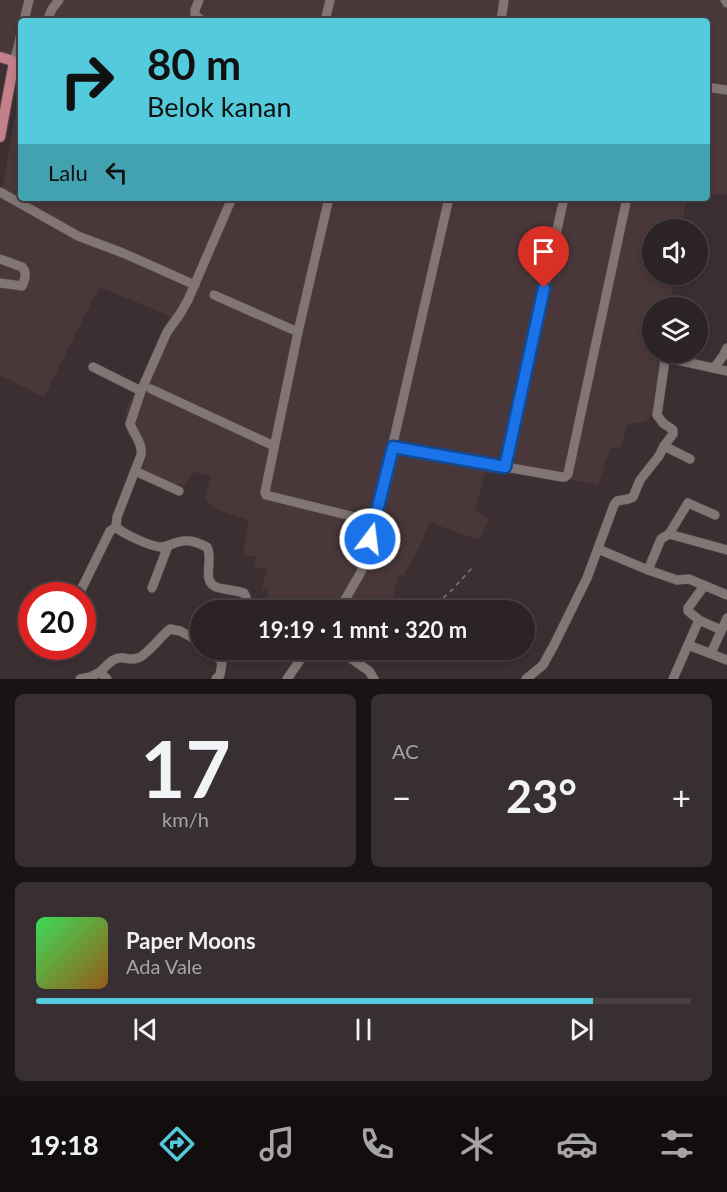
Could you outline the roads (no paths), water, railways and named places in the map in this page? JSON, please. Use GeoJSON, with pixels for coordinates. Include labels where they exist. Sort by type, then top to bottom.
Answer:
{"type":"FeatureCollection","features":[{"type":"Feature","properties":{"kind":"main road"},"geometry":{"type":"LineString","coordinates":[[0,57],[17,61],[0,137]]}},
{"type":"Feature","properties":{"kind":"street"},"geometry":{"type":"LineString","coordinates":[[25,18],[29,0]]}},
{"type":"Feature","properties":{"kind":"street"},"geometry":{"type":"LineString","coordinates":[[48,18],[59,0]]}},
{"type":"Feature","properties":{"kind":"street"},"geometry":{"type":"LineString","coordinates":[[199,0],[195,15],[199,18]]}},
{"type":"Feature","properties":{"kind":"street"},"geometry":{"type":"LineString","coordinates":[[326,18],[330,0]]}},
{"type":"Feature","properties":{"kind":"street"},"geometry":{"type":"LineString","coordinates":[[501,18],[504,0]]}},
{"type":"Feature","properties":{"kind":"street"},"geometry":{"type":"LineString","coordinates":[[710,88],[727,90]]}},
{"type":"Feature","properties":{"kind":"street"},"geometry":{"type":"LineString","coordinates":[[0,192],[78,236],[195,285]]}},
{"type":"Feature","properties":{"kind":"street"},"geometry":{"type":"LineString","coordinates":[[85,582],[110,531],[116,526],[117,517],[142,451],[130,424],[141,391],[167,332],[180,314],[195,285],[231,201]]}},
{"type":"Feature","properties":{"kind":"street"},"geometry":{"type":"LineString","coordinates":[[328,201],[298,332],[266,495],[375,522]]}},
{"type":"Feature","properties":{"kind":"street"},"geometry":{"type":"LineString","coordinates":[[346,600],[361,572],[375,522],[448,201]]}},
{"type":"Feature","properties":{"kind":"street"},"geometry":{"type":"LineString","coordinates":[[505,467],[563,201]]}},
{"type":"Feature","properties":{"kind":"street"},"geometry":{"type":"LineString","coordinates":[[393,447],[562,477],[568,474],[626,201]]}},
{"type":"Feature","properties":{"kind":"street"},"geometry":{"type":"LineString","coordinates":[[0,259],[21,267],[25,275],[22,286],[0,283]]}},
{"type":"Feature","properties":{"kind":"street"},"geometry":{"type":"LineString","coordinates":[[214,295],[298,332]]}},
{"type":"Feature","properties":{"kind":"street"},"geometry":{"type":"LineString","coordinates":[[714,368],[727,348]]}},
{"type":"Feature","properties":{"kind":"street"},"geometry":{"type":"LineString","coordinates":[[526,679],[546,661],[587,578],[614,505],[617,501],[633,497],[640,480],[673,434],[673,430],[657,415],[665,360],[668,358],[727,371]]}},
{"type":"Feature","properties":{"kind":"street"},"geometry":{"type":"LineString","coordinates":[[93,367],[141,391]]}},
{"type":"Feature","properties":{"kind":"street"},"geometry":{"type":"LineString","coordinates":[[151,389],[274,446]]}},
{"type":"Feature","properties":{"kind":"street"},"geometry":{"type":"LineString","coordinates":[[664,446],[690,459]]}},
{"type":"Feature","properties":{"kind":"street"},"geometry":{"type":"LineString","coordinates":[[135,471],[179,491]]}},
{"type":"Feature","properties":{"kind":"street"},"geometry":{"type":"LineString","coordinates":[[648,570],[661,539],[669,534],[688,503],[715,515]]}},
{"type":"Feature","properties":{"kind":"street"},"geometry":{"type":"LineString","coordinates":[[116,526],[128,535],[160,547],[188,540],[207,547],[211,557],[208,580],[216,587],[244,593],[246,600]]}},
{"type":"Feature","properties":{"kind":"street"},"geometry":{"type":"LineString","coordinates":[[669,534],[727,550]]}},
{"type":"Feature","properties":{"kind":"street"},"geometry":{"type":"LineString","coordinates":[[152,588],[168,546]]}},
{"type":"Feature","properties":{"kind":"street"},"geometry":{"type":"LineString","coordinates":[[598,549],[648,570],[677,580],[689,579],[727,595]]}},
{"type":"Feature","properties":{"kind":"street"},"geometry":{"type":"LineString","coordinates":[[704,586],[688,611],[699,620],[721,630]]}},
{"type":"Feature","properties":{"kind":"street"},"geometry":{"type":"LineString","coordinates":[[710,653],[727,618]]}},
{"type":"Feature","properties":{"kind":"street"},"geometry":{"type":"LineString","coordinates":[[673,679],[699,620]]}},
{"type":"Feature","properties":{"kind":"street"},"geometry":{"type":"LineString","coordinates":[[80,679],[104,676],[114,659],[122,657],[131,660],[141,657],[170,629],[190,636]]}},
{"type":"Feature","properties":{"kind":"street"},"geometry":{"type":"LineString","coordinates":[[688,645],[727,660]]}},
{"type":"Feature","properties":{"kind":"street"},"geometry":{"type":"LineString","coordinates":[[216,679],[220,675],[222,662],[220,660]]}},
{"type":"Feature","properties":{"kind":"street"},"geometry":{"type":"LineString","coordinates":[[287,679],[301,660]]}},
{"type":"Feature","properties":{"kind":"street"},"geometry":{"type":"LineString","coordinates":[[353,660],[369,671],[374,679]]}}]}
